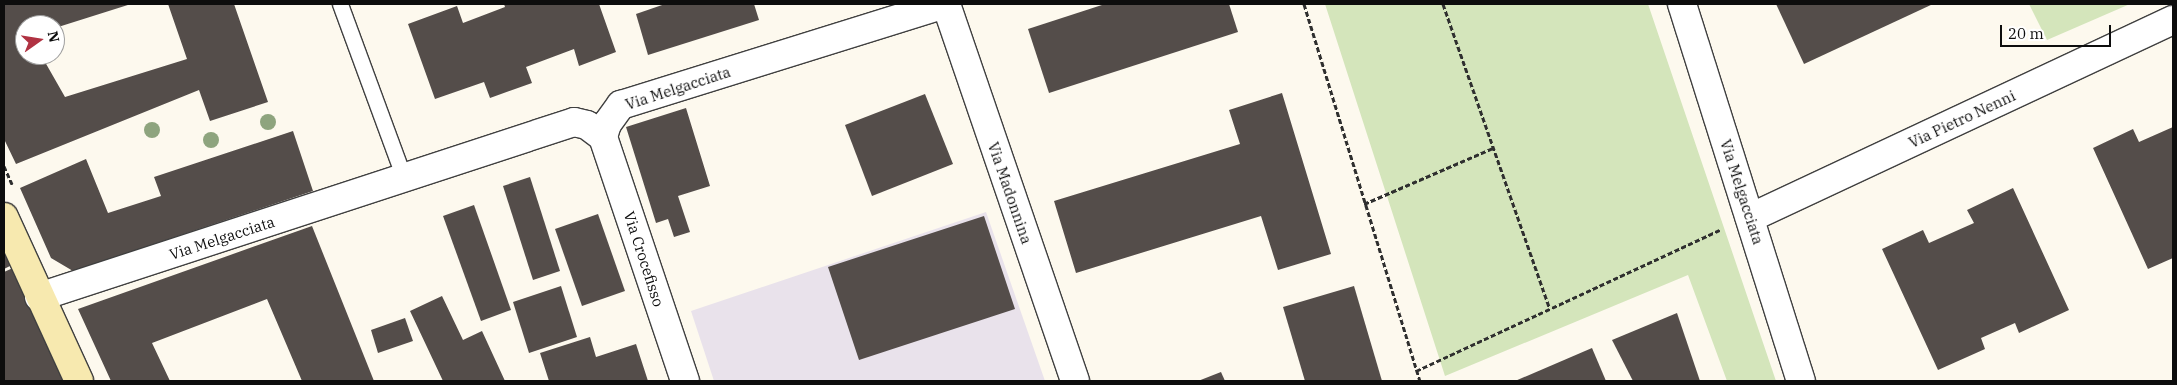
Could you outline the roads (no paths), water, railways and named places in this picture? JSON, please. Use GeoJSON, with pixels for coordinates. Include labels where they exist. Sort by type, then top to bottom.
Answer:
{"type":"FeatureCollection","features":[{"type":"Feature","properties":{"kind":"street","name":"Via Melgacciata"},"geometry":{"type":"LineString","coordinates":[[39,297],[574,122],[587,124],[603,137],[607,124],[622,105],[946,4]]}},
{"type":"Feature","properties":{"kind":"street","name":"Via Madonnina"},"geometry":{"type":"LineString","coordinates":[[946,4],[1075,381]]}},
{"type":"Feature","properties":{"kind":"street","name":"Via Melgacciata"},"geometry":{"type":"LineString","coordinates":[[1682,4],[1801,381]]}},
{"type":"Feature","properties":{"kind":"street","name":"Via Pietro Nenni"},"geometry":{"type":"LineString","coordinates":[[1750,218],[2173,20]]}},
{"type":"Feature","properties":{"kind":"street","name":"Via Crocefisso"},"geometry":{"type":"LineString","coordinates":[[603,137],[685,381]]}},
{"type":"Feature","properties":{"kind":"street"},"geometry":{"type":"LineString","coordinates":[[4,217],[79,381]]}},
{"type":"Feature","properties":{"kind":"lane"},"geometry":{"type":"LineString","coordinates":[[340,4],[404,178]]}}]}
